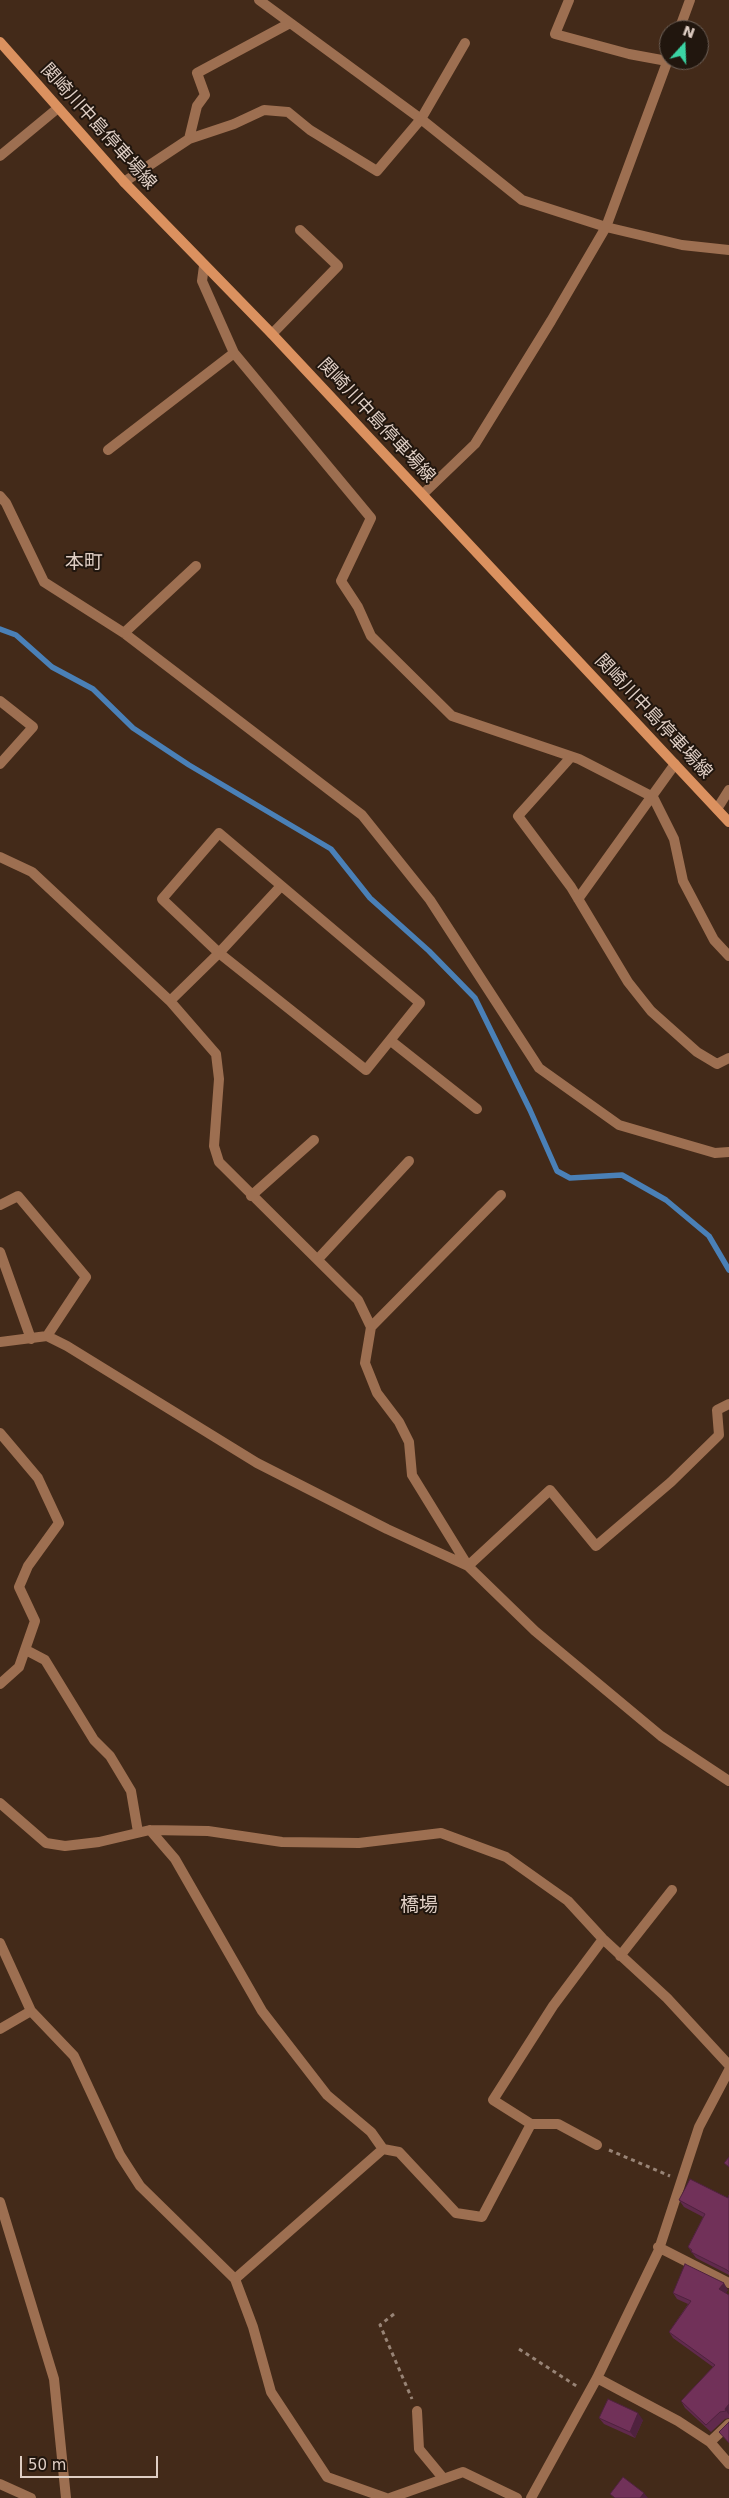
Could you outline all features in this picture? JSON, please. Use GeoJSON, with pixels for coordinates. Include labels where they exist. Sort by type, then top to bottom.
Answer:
{"type":"FeatureCollection","features":[{"type":"Feature","properties":{"kind":"main road","name":"関崎川中島停車場線"},"geometry":{"type":"LineString","coordinates":[[0,42],[124,182],[272,334],[729,822]]}},
{"type":"Feature","properties":{"kind":"street"},"geometry":{"type":"LineString","coordinates":[[259,0],[421,119],[522,200],[606,227],[682,245],[729,250]]}},
{"type":"Feature","properties":{"kind":"street"},"geometry":{"type":"LineString","coordinates":[[569,0],[555,34],[630,54],[659,58]]}},
{"type":"Feature","properties":{"kind":"street"},"geometry":{"type":"LineString","coordinates":[[683,20],[690,0]]}},
{"type":"Feature","properties":{"kind":"street"},"geometry":{"type":"LineString","coordinates":[[189,139],[197,106],[205,95],[197,73],[290,23]]}},
{"type":"Feature","properties":{"kind":"street"},"geometry":{"type":"LineString","coordinates":[[124,182],[189,139],[234,124],[264,110],[288,112],[310,130],[377,171],[421,119],[465,43]]}},
{"type":"Feature","properties":{"kind":"street"},"geometry":{"type":"LineString","coordinates":[[423,494],[475,444],[551,322],[606,227],[664,70]]}},
{"type":"Feature","properties":{"kind":"street"},"geometry":{"type":"LineString","coordinates":[[0,156],[58,108]]}},
{"type":"Feature","properties":{"kind":"street"},"geometry":{"type":"LineString","coordinates":[[272,334],[338,266],[300,230]]}},
{"type":"Feature","properties":{"kind":"street"},"geometry":{"type":"LineString","coordinates":[[204,266],[202,282],[234,353],[371,518],[341,581],[358,607],[371,636],[452,716],[571,757],[654,797],[674,839],[683,881],[714,940],[729,956]]}},
{"type":"Feature","properties":{"kind":"street"},"geometry":{"type":"LineString","coordinates":[[108,450],[234,353]]}},
{"type":"Feature","properties":{"kind":"street"},"geometry":{"type":"LineString","coordinates":[[0,496],[6,503],[44,582],[124,633],[362,815],[430,900],[539,1068],[619,1125],[715,1153],[729,1152]]}},
{"type":"Feature","properties":{"kind":"street"},"geometry":{"type":"LineString","coordinates":[[124,633],[196,566]]}},
{"type":"Feature","properties":{"kind":"street"},"geometry":{"type":"LineString","coordinates":[[0,701],[33,727],[0,764]]}},
{"type":"Feature","properties":{"kind":"street"},"geometry":{"type":"LineString","coordinates":[[571,757],[518,816],[578,899],[628,982],[651,1011],[697,1052],[717,1064],[729,1058]]}},
{"type":"Feature","properties":{"kind":"street"},"geometry":{"type":"LineString","coordinates":[[578,899],[654,797],[675,764]]}},
{"type":"Feature","properties":{"kind":"street"},"geometry":{"type":"LineString","coordinates":[[717,809],[729,790]]}},
{"type":"Feature","properties":{"kind":"street"},"geometry":{"type":"LineString","coordinates":[[219,833],[420,1004],[366,1070],[219,953],[162,899],[219,833]]}},
{"type":"Feature","properties":{"kind":"street"},"geometry":{"type":"LineString","coordinates":[[0,857],[32,872],[170,1001],[216,1054],[219,1079],[214,1146],[219,1162],[251,1196],[318,1259],[358,1300],[371,1327]]}},
{"type":"Feature","properties":{"kind":"street"},"geometry":{"type":"LineString","coordinates":[[170,1001],[219,953],[281,886]]}},
{"type":"Feature","properties":{"kind":"street"},"geometry":{"type":"LineString","coordinates":[[391,1041],[477,1108]]}},
{"type":"Feature","properties":{"kind":"street"},"geometry":{"type":"LineString","coordinates":[[251,1196],[314,1140]]}},
{"type":"Feature","properties":{"kind":"street"},"geometry":{"type":"LineString","coordinates":[[318,1259],[409,1161]]}},
{"type":"Feature","properties":{"kind":"street"},"geometry":{"type":"LineString","coordinates":[[501,1195],[371,1327],[365,1362],[377,1393],[399,1422],[409,1442],[412,1475],[468,1566],[534,1631],[661,1736],[729,1781]]}},
{"type":"Feature","properties":{"kind":"street"},"geometry":{"type":"LineString","coordinates":[[0,1204],[18,1196],[86,1278],[47,1336]]}},
{"type":"Feature","properties":{"kind":"street"},"geometry":{"type":"LineString","coordinates":[[0,1252],[31,1339]]}},
{"type":"Feature","properties":{"kind":"street"},"geometry":{"type":"LineString","coordinates":[[0,1342],[47,1336],[257,1463],[387,1529],[468,1566]]}},
{"type":"Feature","properties":{"kind":"street"},"geometry":{"type":"LineString","coordinates":[[468,1566],[550,1490],[596,1546],[672,1482],[719,1435],[717,1410],[729,1404]]}},
{"type":"Feature","properties":{"kind":"street"},"geometry":{"type":"LineString","coordinates":[[0,1433],[38,1478],[59,1523],[28,1566],[19,1587],[35,1621],[19,1667],[0,1684]]}},
{"type":"Feature","properties":{"kind":"street"},"geometry":{"type":"LineString","coordinates":[[26,1650],[45,1660],[94,1740],[110,1756],[131,1791],[138,1832]]}},
{"type":"Feature","properties":{"kind":"street"},"geometry":{"type":"LineString","coordinates":[[0,1803],[46,1843],[65,1846],[99,1842],[150,1830],[208,1832],[282,1842],[359,1843],[441,1833],[506,1857],[568,1901],[602,1940],[666,1998],[729,2065]]}},
{"type":"Feature","properties":{"kind":"street"},"geometry":{"type":"LineString","coordinates":[[150,1830],[175,1860],[262,2011],[327,2095],[371,2132],[383,2149],[398,2152],[456,2213],[482,2217],[531,2124]]}},
{"type":"Feature","properties":{"kind":"street"},"geometry":{"type":"LineString","coordinates":[[620,1956],[672,1890]]}},
{"type":"Feature","properties":{"kind":"street"},"geometry":{"type":"LineString","coordinates":[[597,2145],[558,2124],[531,2124],[493,2100],[553,2006],[602,1940]]}},
{"type":"Feature","properties":{"kind":"street"},"geometry":{"type":"LineString","coordinates":[[0,1943],[31,2011],[74,2056],[120,2156],[140,2186],[235,2279],[253,2327],[271,2392],[328,2477],[388,2498],[463,2472],[517,2498]]}},
{"type":"Feature","properties":{"kind":"street"},"geometry":{"type":"LineString","coordinates":[[0,2029],[31,2011]]}},
{"type":"Feature","properties":{"kind":"street"},"geometry":{"type":"LineString","coordinates":[[532,2498],[589,2394],[658,2252],[658,2247],[699,2128],[729,2070]]}},
{"type":"Feature","properties":{"kind":"street"},"geometry":{"type":"LineString","coordinates":[[235,2279],[383,2149]]}},
{"type":"Feature","properties":{"kind":"street"},"geometry":{"type":"LineString","coordinates":[[0,2202],[54,2379],[66,2498]]}},
{"type":"Feature","properties":{"kind":"street"},"geometry":{"type":"LineString","coordinates":[[658,2247],[729,2283]]}},
{"type":"Feature","properties":{"kind":"street"},"geometry":{"type":"LineString","coordinates":[[597,2378],[678,2421],[710,2442],[729,2464]]}},
{"type":"Feature","properties":{"kind":"street"},"geometry":{"type":"LineString","coordinates":[[417,2411],[419,2449],[443,2478]]}},
{"type":"Feature","properties":{"kind":"street"},"geometry":{"type":"LineString","coordinates":[[710,2442],[729,2424]]}},
{"type":"Feature","properties":{"kind":"street"},"geometry":{"type":"LineString","coordinates":[[0,2484],[31,2498]]}},
{"type":"Feature","properties":{"kind":"path"},"geometry":{"type":"LineString","coordinates":[[597,2145],[680,2181]]}},
{"type":"Feature","properties":{"kind":"path"},"geometry":{"type":"LineString","coordinates":[[394,2314],[380,2324],[417,2411]]}},
{"type":"Feature","properties":{"kind":"path"},"geometry":{"type":"LineString","coordinates":[[519,2349],[589,2394]]}},
{"type":"Feature","properties":{"kind":"building"},"geometry":{"type":"Polygon","coordinates":[[[729,2157],[729,2167],[724,2163],[729,2157]]]}},
{"type":"Feature","properties":{"kind":"building"},"geometry":{"type":"Polygon","coordinates":[[[690,2179],[728,2198],[729,2195],[729,2272],[691,2252],[692,2250],[688,2247],[705,2214],[679,2200],[690,2179]]]}},
{"type":"Feature","properties":{"kind":"building"},"geometry":{"type":"Polygon","coordinates":[[[685,2264],[724,2283],[719,2289],[729,2295],[729,2404],[725,2409],[726,2411],[720,2412],[706,2425],[681,2401],[715,2365],[669,2332],[691,2301],[673,2293],[685,2264]]]}},
{"type":"Feature","properties":{"kind":"building"},"geometry":{"type":"Polygon","coordinates":[[[608,2399],[638,2413],[630,2432],[599,2418],[608,2399]]]}},
{"type":"Feature","properties":{"kind":"building"},"geometry":{"type":"Polygon","coordinates":[[[729,2422],[729,2443],[719,2432],[729,2422]]]}},
{"type":"Feature","properties":{"kind":"building"},"geometry":{"type":"Polygon","coordinates":[[[623,2477],[644,2493],[640,2498],[615,2498],[610,2494],[623,2477]]]}},
{"type":"Feature","properties":{"kind":"waterway"},"geometry":{"type":"LineString","coordinates":[[0,629],[16,635],[52,667],[93,689],[133,728],[189,765],[331,849],[370,898],[429,951],[475,998],[530,1110],[557,1171],[570,1178],[622,1175],[666,1200],[709,1236],[729,1270]]}},
{"type":"Feature","properties":{"kind":"district","name":"本町"},"geometry":{"type":"Point","coordinates":[84,563]}},
{"type":"Feature","properties":{"kind":"district","name":"橋場"},"geometry":{"type":"Point","coordinates":[419,1906]}}]}
